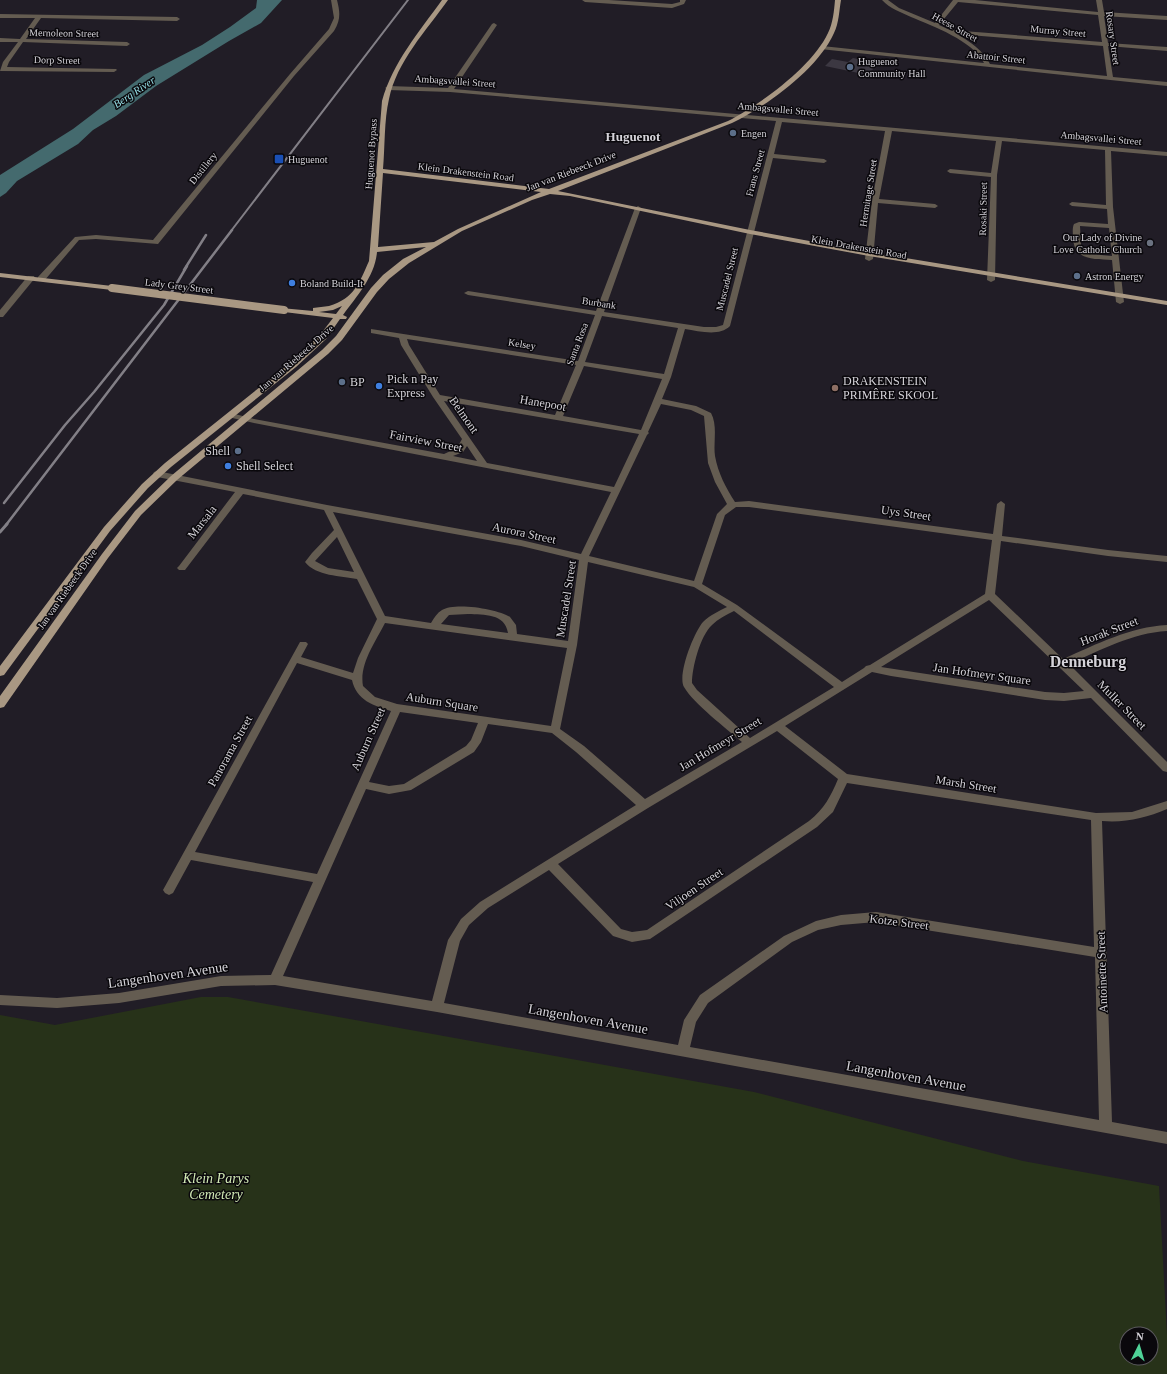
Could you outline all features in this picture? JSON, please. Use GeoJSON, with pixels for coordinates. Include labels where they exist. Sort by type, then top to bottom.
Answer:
{"type":"FeatureCollection","features":[{"type":"Feature","properties":{"kind":"main road","name":"Huguenot Bypass"},"geometry":{"type":"LineString","coordinates":[[339,317],[368,273],[374,250],[385,101],[391,79],[403,59],[445,0]]}},
{"type":"Feature","properties":{"kind":"main road","name":"Jan van Riebeeck Drive"},"geometry":{"type":"LineString","coordinates":[[0,704],[138,513],[174,478],[244,418],[325,352],[339,338],[374,290],[386,277],[406,261],[460,230],[492,214],[742,116],[777,92],[799,74],[822,48],[831,33],[835,21],[838,0]]}},
{"type":"Feature","properties":{"kind":"main road","name":"Klein Drakenstein Road"},"geometry":{"type":"LineString","coordinates":[[380,171],[570,194],[637,211],[749,234],[1120,299],[1167,310]]}},
{"type":"Feature","properties":{"kind":"main road"},"geometry":{"type":"LineString","coordinates":[[374,250],[438,243]]}},
{"type":"Feature","properties":{"kind":"main road","name":"Lady Grey Street"},"geometry":{"type":"LineString","coordinates":[[0,275],[354,319]]}},
{"type":"Feature","properties":{"kind":"main road"},"geometry":{"type":"LineString","coordinates":[[302,312],[330,308],[352,299]]}},
{"type":"Feature","properties":{"kind":"main road","name":"Klein Drakenstein Road"},"geometry":{"type":"LineString","coordinates":[[1120,299],[1167,303]]}},
{"type":"Feature","properties":{"kind":"main road","name":"Jan van Riebeeck Drive"},"geometry":{"type":"LineString","coordinates":[[0,674],[107,529],[132,500],[158,474],[293,365],[324,337],[339,317]]}},
{"type":"Feature","properties":{"kind":"street","name":"Distillery"},"geometry":{"type":"LineString","coordinates":[[41,280],[77,238],[96,236],[155,242],[300,65],[329,33],[337,18],[334,0]]}},
{"type":"Feature","properties":{"kind":"street"},"geometry":{"type":"LineString","coordinates":[[585,0],[672,6],[682,3],[684,0]]}},
{"type":"Feature","properties":{"kind":"street","name":"Heese Street"},"geometry":{"type":"LineString","coordinates":[[885,0],[894,7],[947,32],[982,54],[986,58],[988,66]]}},
{"type":"Feature","properties":{"kind":"street"},"geometry":{"type":"LineString","coordinates":[[936,26],[957,0],[1101,14],[1167,18]]}},
{"type":"Feature","properties":{"kind":"street","name":"Rosary Street"},"geometry":{"type":"LineString","coordinates":[[1099,0],[1110,78]]}},
{"type":"Feature","properties":{"kind":"street"},"geometry":{"type":"LineString","coordinates":[[0,16],[177,19]]}},
{"type":"Feature","properties":{"kind":"street"},"geometry":{"type":"LineString","coordinates":[[2,66],[39,17]]}},
{"type":"Feature","properties":{"kind":"street"},"geometry":{"type":"LineString","coordinates":[[450,90],[494,25]]}},
{"type":"Feature","properties":{"kind":"street","name":"Murray Street"},"geometry":{"type":"LineString","coordinates":[[947,32],[1167,49]]}},
{"type":"Feature","properties":{"kind":"street","name":"Mernoleon Street"},"geometry":{"type":"LineString","coordinates":[[0,40],[127,44]]}},
{"type":"Feature","properties":{"kind":"street","name":"Abattoir Street"},"geometry":{"type":"LineString","coordinates":[[822,48],[1167,84]]}},
{"type":"Feature","properties":{"kind":"street","name":"Dorp Street"},"geometry":{"type":"LineString","coordinates":[[2,66],[114,70]]}},
{"type":"Feature","properties":{"kind":"street","name":"Ambagsvallei Street"},"geometry":{"type":"LineString","coordinates":[[388,88],[450,90],[1167,154]]}},
{"type":"Feature","properties":{"kind":"street","name":"Frans Street"},"geometry":{"type":"LineString","coordinates":[[749,234],[780,119]]}},
{"type":"Feature","properties":{"kind":"street","name":"Hermitage Street"},"geometry":{"type":"LineString","coordinates":[[869,256],[875,201],[889,129]]}},
{"type":"Feature","properties":{"kind":"street","name":"Rosaki Street"},"geometry":{"type":"LineString","coordinates":[[991,277],[994,175],[999,139]]}},
{"type":"Feature","properties":{"kind":"street"},"geometry":{"type":"LineString","coordinates":[[1108,149],[1111,226],[1120,299]]}},
{"type":"Feature","properties":{"kind":"street"},"geometry":{"type":"LineString","coordinates":[[770,156],[824,161]]}},
{"type":"Feature","properties":{"kind":"street"},"geometry":{"type":"LineString","coordinates":[[950,171],[994,175]]}},
{"type":"Feature","properties":{"kind":"street"},"geometry":{"type":"LineString","coordinates":[[875,201],[935,206]]}},
{"type":"Feature","properties":{"kind":"street"},"geometry":{"type":"LineString","coordinates":[[1072,204],[1110,207]]}},
{"type":"Feature","properties":{"kind":"street","name":"Santa Rosa"},"geometry":{"type":"LineString","coordinates":[[558,418],[637,211]]}},
{"type":"Feature","properties":{"kind":"street"},"geometry":{"type":"LineString","coordinates":[[1111,226],[1076,225],[1078,248],[1084,255],[1115,258]]}},
{"type":"Feature","properties":{"kind":"street","name":"Muscadel Street"},"geometry":{"type":"LineString","coordinates":[[726,326],[749,234]]}},
{"type":"Feature","properties":{"kind":"street"},"geometry":{"type":"LineString","coordinates":[[0,315],[31,278]]}},
{"type":"Feature","properties":{"kind":"street","name":"Burbank"},"geometry":{"type":"LineString","coordinates":[[468,293],[713,330],[726,326]]}},
{"type":"Feature","properties":{"kind":"street","name":"Muscadel Street"},"geometry":{"type":"LineString","coordinates":[[555,730],[572,645],[584,558],[645,433],[667,378],[682,326]]}},
{"type":"Feature","properties":{"kind":"street","name":"Kelsey"},"geometry":{"type":"LineString","coordinates":[[374,331],[667,378]]}},
{"type":"Feature","properties":{"kind":"street","name":"Belmont"},"geometry":{"type":"LineString","coordinates":[[402,336],[405,345],[438,397],[484,464]]}},
{"type":"Feature","properties":{"kind":"street","name":"Hanepoot"},"geometry":{"type":"LineString","coordinates":[[438,397],[645,433]]}},
{"type":"Feature","properties":{"kind":"street"},"geometry":{"type":"LineString","coordinates":[[658,401],[693,408],[708,415],[711,423],[710,445],[713,467],[717,478],[732,505],[728,506],[721,514],[697,586]]}},
{"type":"Feature","properties":{"kind":"street","name":"Fairview Street"},"geometry":{"type":"LineString","coordinates":[[231,415],[617,490]]}},
{"type":"Feature","properties":{"kind":"street"},"geometry":{"type":"LineString","coordinates":[[444,457],[460,450],[466,439]]}},
{"type":"Feature","properties":{"kind":"street","name":"Aurora Street"},"geometry":{"type":"LineString","coordinates":[[158,474],[327,508],[521,543],[697,586],[734,608],[840,686]]}},
{"type":"Feature","properties":{"kind":"street","name":"Marsala"},"geometry":{"type":"LineString","coordinates":[[182,568],[241,491]]}},
{"type":"Feature","properties":{"kind":"street","name":"Uys Street"},"geometry":{"type":"LineString","coordinates":[[732,505],[748,504],[1108,553],[1167,559]]}},
{"type":"Feature","properties":{"kind":"street"},"geometry":{"type":"LineString","coordinates":[[990,594],[1001,504]]}},
{"type":"Feature","properties":{"kind":"street"},"geometry":{"type":"LineString","coordinates":[[327,508],[382,619]]}},
{"type":"Feature","properties":{"kind":"street"},"geometry":{"type":"LineString","coordinates":[[338,531],[310,562],[313,566],[320,569],[361,576]]}},
{"type":"Feature","properties":{"kind":"street","name":"Muller Street"},"geometry":{"type":"LineString","coordinates":[[990,594],[1092,694],[1163,758],[1167,768]]}},
{"type":"Feature","properties":{"kind":"street","name":"Jan Hofmeyr Street"},"geometry":{"type":"LineString","coordinates":[[438,1007],[454,940],[465,922],[484,905],[644,805],[748,742],[778,726],[990,594]]}},
{"type":"Feature","properties":{"kind":"street"},"geometry":{"type":"LineString","coordinates":[[734,608],[714,619],[702,630],[687,674],[687,683],[693,693],[748,742]]}},
{"type":"Feature","properties":{"kind":"street"},"geometry":{"type":"LineString","coordinates":[[434,626],[444,613],[455,610],[499,615],[506,618],[510,624],[513,637]]}},
{"type":"Feature","properties":{"kind":"street"},"geometry":{"type":"LineString","coordinates":[[382,619],[572,645]]}},
{"type":"Feature","properties":{"kind":"street"},"geometry":{"type":"LineString","coordinates":[[295,659],[356,678],[359,667],[382,619]]}},
{"type":"Feature","properties":{"kind":"street","name":"Horak Street"},"geometry":{"type":"LineString","coordinates":[[1062,663],[1136,633],[1151,629],[1167,628]]}},
{"type":"Feature","properties":{"kind":"street","name":"Panorama Street"},"geometry":{"type":"LineString","coordinates":[[169,890],[303,644]]}},
{"type":"Feature","properties":{"kind":"street","name":"Jan Hofmeyr Square"},"geometry":{"type":"LineString","coordinates":[[869,668],[891,673],[1045,696],[1064,697],[1092,694]]}},
{"type":"Feature","properties":{"kind":"street","name":"Auburn Street"},"geometry":{"type":"LineString","coordinates":[[275,980],[397,708],[382,706],[372,700],[359,687],[356,678]]}},
{"type":"Feature","properties":{"kind":"street","name":"Auburn Square"},"geometry":{"type":"LineString","coordinates":[[397,708],[555,730]]}},
{"type":"Feature","properties":{"kind":"street","name":"Auburn Square"},"geometry":{"type":"LineString","coordinates":[[362,784],[383,791],[397,790],[407,787],[470,750],[476,742],[484,721]]}},
{"type":"Feature","properties":{"kind":"street","name":"Marsh Street"},"geometry":{"type":"LineString","coordinates":[[778,726],[844,778],[1096,817],[1120,818],[1147,813],[1167,805]]}},
{"type":"Feature","properties":{"kind":"street"},"geometry":{"type":"LineString","coordinates":[[555,730],[580,749],[644,805]]}},
{"type":"Feature","properties":{"kind":"street","name":"Viljoen Street"},"geometry":{"type":"LineString","coordinates":[[551,864],[617,933],[632,937],[650,934],[813,824],[828,812],[836,799],[844,778]]}},
{"type":"Feature","properties":{"kind":"street","name":"Antoinette Street"},"geometry":{"type":"LineString","coordinates":[[1096,817],[1106,1126]]}},
{"type":"Feature","properties":{"kind":"street"},"geometry":{"type":"LineString","coordinates":[[189,855],[321,879]]}},
{"type":"Feature","properties":{"kind":"street","name":"Kotze Street"},"geometry":{"type":"LineString","coordinates":[[683,1052],[690,1020],[704,999],[788,938],[816,926],[841,920],[876,917],[1101,953]]}},
{"type":"Feature","properties":{"kind":"street","name":"Langenhoven Avenue"},"geometry":{"type":"LineString","coordinates":[[0,1000],[57,1003],[119,998],[220,981],[275,980],[438,1007],[1167,1138]]}},
{"type":"Feature","properties":{"kind":"green space","name":"Klein Parys Cemetery"},"geometry":{"type":"Polygon","coordinates":[[[201,997],[228,997],[754,1092],[1023,1161],[1159,1186],[1167,1335],[1167,1374],[0,1374],[0,1015],[55,1025],[201,997]]]}},
{"type":"Feature","properties":{"kind":"water","name":"Berg River"},"geometry":{"type":"Polygon","coordinates":[[[257,0],[282,0],[261,23],[156,86],[116,116],[93,130],[78,144],[17,181],[0,197],[0,175],[73,129],[144,75],[202,45],[230,27],[256,8],[257,0]]]}},
{"type":"Feature","properties":{"kind":"building","name":"Huguenot Community Hall"},"geometry":{"type":"Polygon","coordinates":[[[853,58],[878,63],[868,75],[825,66],[832,59],[848,62],[853,58]]]}},
{"type":"Feature","properties":{"kind":"railway"},"geometry":{"type":"LineString","coordinates":[[231,231],[408,0]]}},
{"type":"Feature","properties":{"kind":"railway"},"geometry":{"type":"LineString","coordinates":[[6,525],[232,230]]}},
{"type":"Feature","properties":{"kind":"railway"},"geometry":{"type":"LineString","coordinates":[[184,270],[206,235]]}},
{"type":"Feature","properties":{"kind":"railway"},"geometry":{"type":"LineString","coordinates":[[4,503],[65,425],[94,392],[164,305],[187,266]]}},
{"type":"Feature","properties":{"kind":"railway"},"geometry":{"type":"LineString","coordinates":[[0,532],[7,524]]}},
{"type":"Feature","properties":{"kind":"place","name":"Huguenot Community Hall"},"geometry":{"type":"Point","coordinates":[850,67]}},
{"type":"Feature","properties":{"kind":"place","name":"Engen"},"geometry":{"type":"Point","coordinates":[733,133]}},
{"type":"Feature","properties":{"kind":"place","name":"Huguenot"},"geometry":{"type":"Point","coordinates":[279,159]}},
{"type":"Feature","properties":{"kind":"place","name":"Our Lady of Divine Love Catholic Church"},"geometry":{"type":"Point","coordinates":[1150,243]}},
{"type":"Feature","properties":{"kind":"place","name":"Astron Energy"},"geometry":{"type":"Point","coordinates":[1077,276]}},
{"type":"Feature","properties":{"kind":"place","name":"Boland Build-It"},"geometry":{"type":"Point","coordinates":[292,283]}},
{"type":"Feature","properties":{"kind":"place","name":"BP"},"geometry":{"type":"Point","coordinates":[342,382]}},
{"type":"Feature","properties":{"kind":"place","name":"Pick n Pay Express"},"geometry":{"type":"Point","coordinates":[379,386]}},
{"type":"Feature","properties":{"kind":"place","name":"DRAKENSTEIN PRIMÊRE SKOOL"},"geometry":{"type":"Point","coordinates":[835,388]}},
{"type":"Feature","properties":{"kind":"place","name":"Shell"},"geometry":{"type":"Point","coordinates":[238,451]}},
{"type":"Feature","properties":{"kind":"place","name":"Shell Select"},"geometry":{"type":"Point","coordinates":[228,466]}},
{"type":"Feature","properties":{"kind":"district","name":"Huguenot"},"geometry":{"type":"Point","coordinates":[633,136]}},
{"type":"Feature","properties":{"kind":"district","name":"Denneburg"},"geometry":{"type":"Point","coordinates":[1088,661]}}]}
